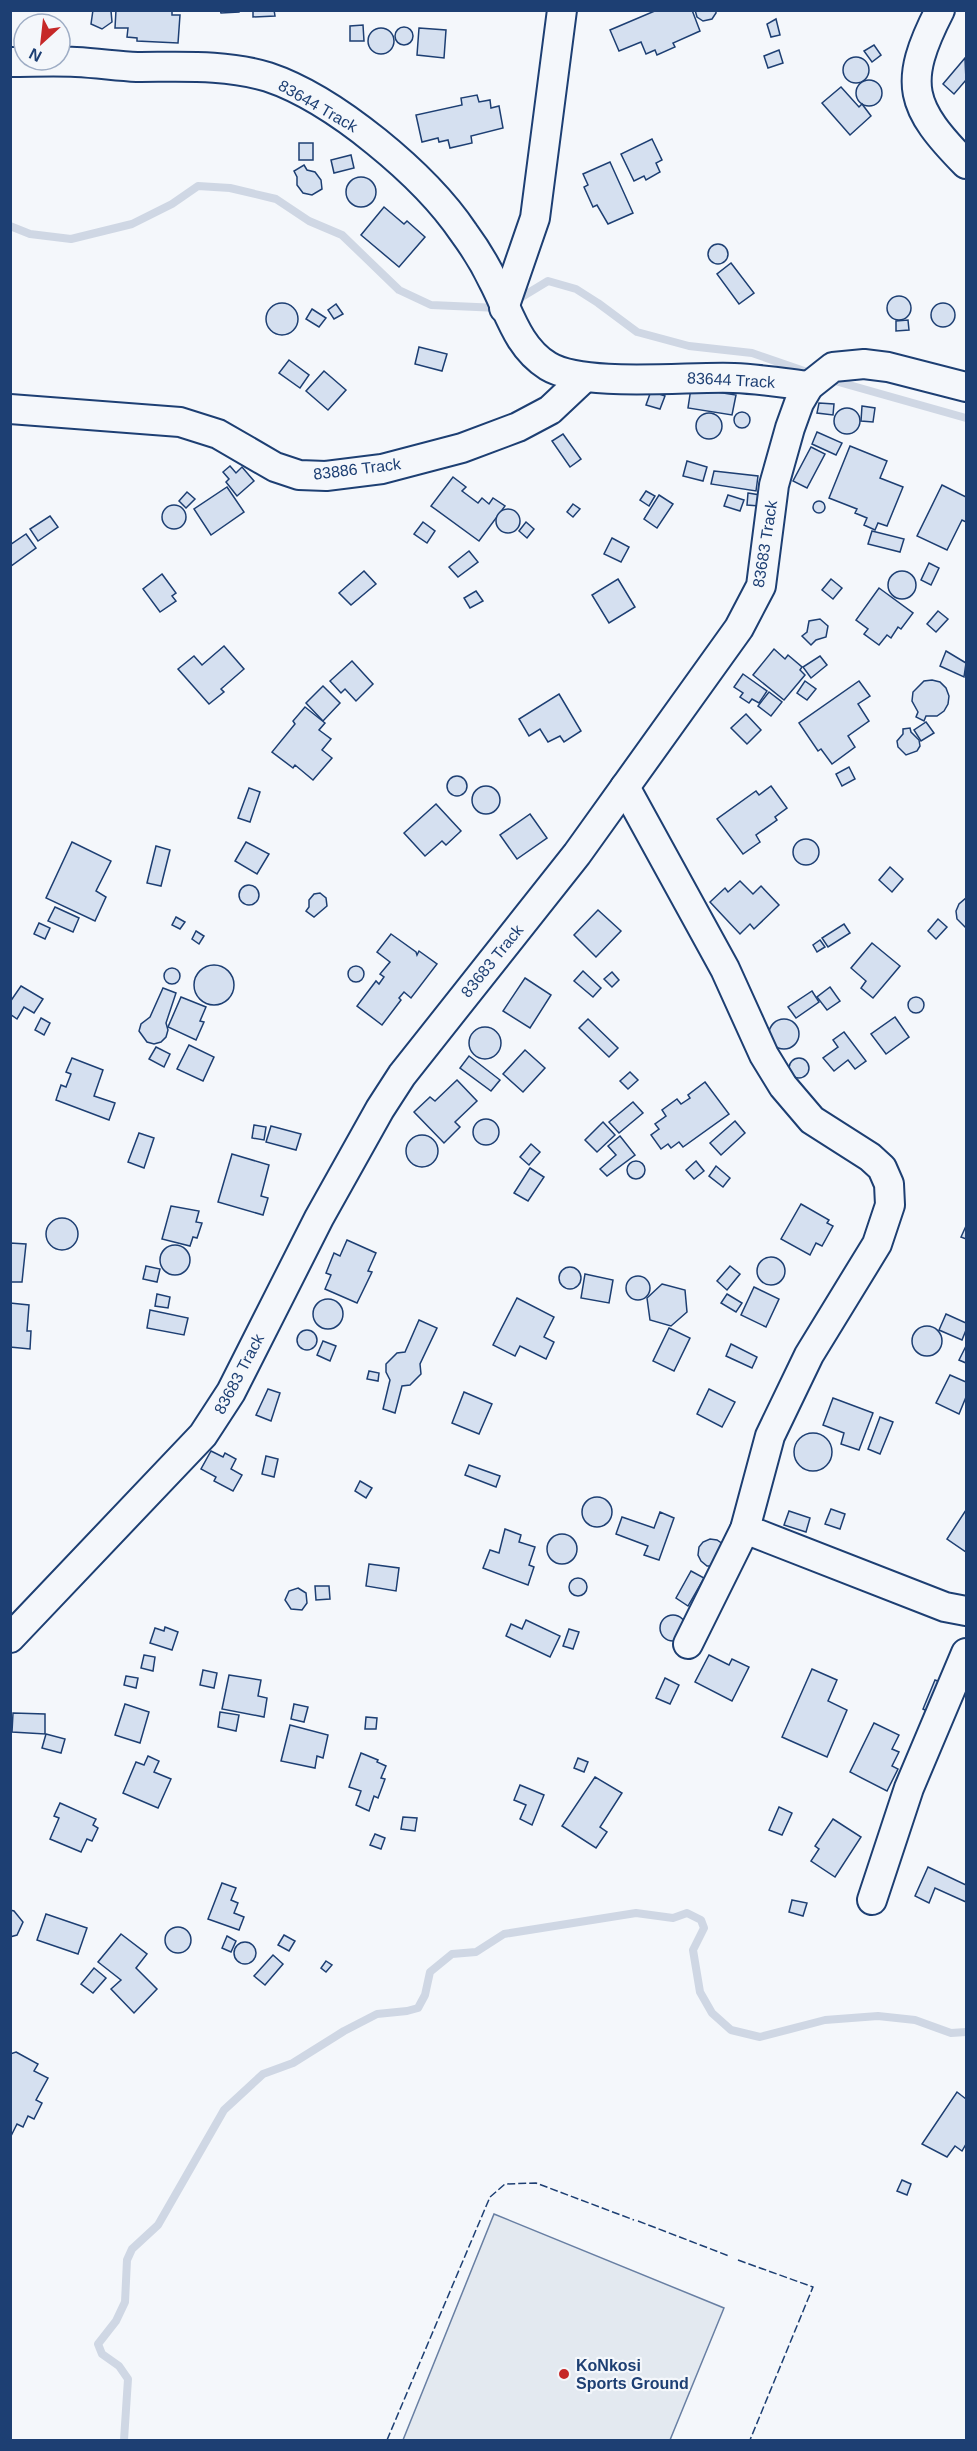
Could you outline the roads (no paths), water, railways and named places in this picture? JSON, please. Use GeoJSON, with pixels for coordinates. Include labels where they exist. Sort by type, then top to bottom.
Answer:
{"type":"FeatureCollection","features":[{"type":"Feature","properties":{"kind":"street"},"geometry":{"type":"LineString","coordinates":[[504,308],[535,218],[562,10]]}},
{"type":"Feature","properties":{"kind":"street"},"geometry":{"type":"LineString","coordinates":[[940,10],[924,42],[917,74],[918,99],[930,123],[966,165]]}},
{"type":"Feature","properties":{"kind":"street","name":"83644 Track"},"geometry":{"type":"LineString","coordinates":[[10,62],[224,69],[267,77],[293,88],[367,135],[407,168],[435,198],[476,250],[495,283],[511,323],[535,357],[549,367],[584,378],[737,378],[809,386]]}},
{"type":"Feature","properties":{"kind":"street","name":"83683 Track"},"geometry":{"type":"LineString","coordinates":[[10,1638],[203,1435],[231,1392],[319,1218],[380,1109],[402,1075],[577,854],[739,628],[761,586],[774,485],[790,428],[799,403],[809,386],[833,368],[864,364],[888,367],[966,387]]}},
{"type":"Feature","properties":{"kind":"street","name":"83886 Track"},"geometry":{"type":"LineString","coordinates":[[10,409],[180,422],[218,434],[275,467],[299,475],[326,476],[382,469],[462,448],[518,427],[550,410],[584,378]]}},
{"type":"Feature","properties":{"kind":"street"},"geometry":{"type":"LineString","coordinates":[[625,787],[725,969],[764,1055],[783,1086],[812,1120],[870,1157],[882,1168],[889,1184],[890,1205],[877,1244],[809,1355],[770,1436],[745,1529],[688,1644]]}},
{"type":"Feature","properties":{"kind":"street"},"geometry":{"type":"LineString","coordinates":[[745,1529],[945,1607],[966,1611]]}},
{"type":"Feature","properties":{"kind":"street"},"geometry":{"type":"LineString","coordinates":[[872,1900],[909,1788],[966,1653]]}},
{"type":"Feature","properties":{"kind":"waterway"},"geometry":{"type":"LineString","coordinates":[[10,226],[30,234],[71,239],[132,224],[172,204],[198,186],[230,188],[276,199],[309,221],[342,235],[399,290],[431,305],[499,308]]}},
{"type":"Feature","properties":{"kind":"waterway"},"geometry":{"type":"LineString","coordinates":[[515,301],[548,281],[576,289],[637,332],[689,346],[752,353],[813,374]]}},
{"type":"Feature","properties":{"kind":"waterway"},"geometry":{"type":"LineString","coordinates":[[828,379],[966,418]]}},
{"type":"Feature","properties":{"kind":"waterway"},"geometry":{"type":"LineString","coordinates":[[124,2440],[128,2379],[119,2366],[102,2354],[98,2344],[116,2321],[125,2302],[127,2260],[132,2249],[158,2225],[224,2110],[263,2074],[293,2063],[344,2031],[377,2014],[418,2008],[425,1995],[430,1972],[452,1954],[476,1952],[504,1934],[636,1913],[673,1918],[687,1913],[701,1920],[704,1928],[693,1950],[700,1992],[712,2013],[731,2030],[760,2037],[825,2020],[878,2016],[915,2020],[951,2033],[966,2032]]}},
{"type":"Feature","properties":{"kind":"place","name":"KoNkosi Sports Ground"},"geometry":{"type":"Point","coordinates":[564,2374]}}]}
